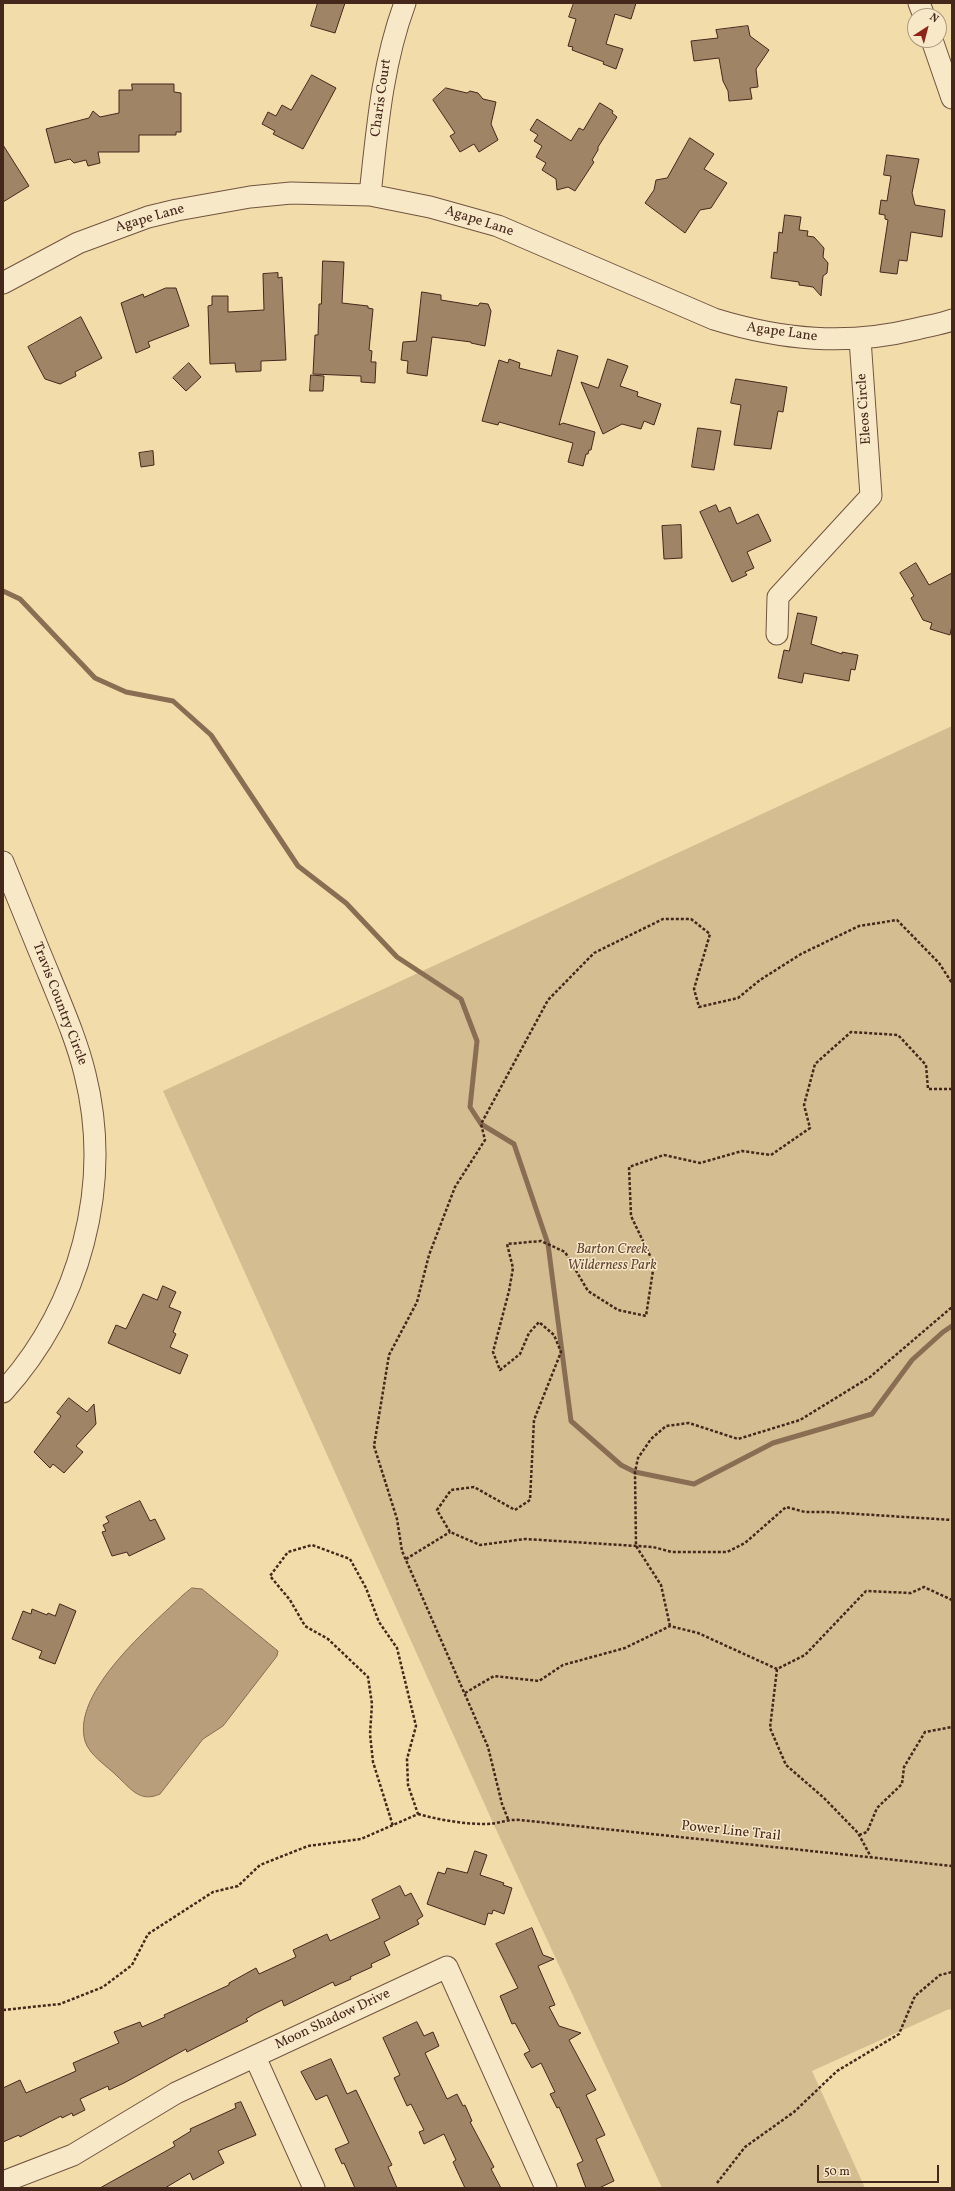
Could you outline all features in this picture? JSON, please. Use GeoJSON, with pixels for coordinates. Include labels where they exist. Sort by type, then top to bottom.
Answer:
{"type":"FeatureCollection","features":[{"type":"Feature","properties":{"kind":"street","name":"Charis Court"},"geometry":{"type":"LineString","coordinates":[[370,195],[387,61],[405,3]]}},
{"type":"Feature","properties":{"kind":"street"},"geometry":{"type":"LineString","coordinates":[[935,48],[952,98]]}},
{"type":"Feature","properties":{"kind":"street","name":"Agape Lane"},"geometry":{"type":"LineString","coordinates":[[3,284],[78,242],[148,217],[243,198],[291,193],[370,195],[430,207],[498,226],[714,319],[745,328],[808,338],[860,339],[900,333],[952,320]]}},
{"type":"Feature","properties":{"kind":"street","name":"Eleos Circle"},"geometry":{"type":"LineString","coordinates":[[777,634],[778,597],[871,496],[860,339]]}},
{"type":"Feature","properties":{"kind":"street","name":"Travis Country Circle"},"geometry":{"type":"LineString","coordinates":[[3,862],[69,1026],[85,1074],[92,1108],[94,1138],[93,1203],[80,1258],[52,1325],[33,1355],[3,1392]]}},
{"type":"Feature","properties":{"kind":"street","name":"Moon Shadow Drive"},"geometry":{"type":"LineString","coordinates":[[3,2182],[73,2155],[176,2093],[447,1966],[546,2188]]}},
{"type":"Feature","properties":{"kind":"street"},"geometry":{"type":"LineString","coordinates":[[255,2057],[314,2188]]}},
{"type":"Feature","properties":{"kind":"path"},"geometry":{"type":"LineString","coordinates":[[3,2010],[60,2004],[103,1987],[132,1965],[148,1934],[213,1892],[238,1886],[260,1865],[308,1846],[361,1839],[418,1814],[442,1820],[488,1824],[508,1819],[502,1804],[488,1747],[402,1552],[397,1519],[374,1446],[389,1355],[418,1302],[429,1256],[455,1187],[485,1140],[482,1124],[548,1000],[594,953],[662,919],[691,919],[710,934],[694,989],[699,1006],[738,998],[760,980],[801,954],[859,926],[897,920],[939,962],[952,983]]}},
{"type":"Feature","properties":{"kind":"path"},"geometry":{"type":"LineString","coordinates":[[952,1089],[928,1089],[926,1065],[898,1035],[851,1032],[815,1064],[804,1106],[810,1128],[771,1155],[742,1151],[700,1163],[664,1155],[629,1167],[631,1216],[654,1264],[646,1316],[618,1310],[588,1291],[565,1252],[541,1241],[507,1244],[513,1268],[509,1291],[492,1352],[500,1370],[520,1354],[529,1333],[539,1322],[554,1334],[561,1352],[534,1420],[530,1500],[515,1510],[474,1487],[451,1490],[438,1510],[450,1532],[480,1544],[525,1539],[653,1547],[672,1552],[727,1552],[745,1543],[786,1507],[806,1512],[952,1520]]}},
{"type":"Feature","properties":{"kind":"path"},"geometry":{"type":"LineString","coordinates":[[670,1626],[661,1585],[636,1546],[635,1472],[638,1458],[651,1439],[666,1426],[689,1424],[738,1439],[800,1420],[870,1377],[952,1307]]}},
{"type":"Feature","properties":{"kind":"path"},"geometry":{"type":"LineString","coordinates":[[406,1559],[450,1532]]}},
{"type":"Feature","properties":{"kind":"path"},"geometry":{"type":"LineString","coordinates":[[393,1826],[373,1762],[370,1734],[372,1704],[368,1677],[328,1638],[305,1626],[290,1600],[270,1576],[288,1552],[312,1545],[350,1559],[366,1588],[379,1622],[397,1648],[416,1726],[407,1766],[408,1785],[418,1814]]}},
{"type":"Feature","properties":{"kind":"path"},"geometry":{"type":"LineString","coordinates":[[777,1669],[805,1655],[866,1591],[911,1594],[924,1587],[952,1600]]}},
{"type":"Feature","properties":{"kind":"path"},"geometry":{"type":"LineString","coordinates":[[465,1693],[494,1676],[539,1681],[563,1665],[625,1648],[670,1626],[698,1633],[777,1669]]}},
{"type":"Feature","properties":{"kind":"path"},"geometry":{"type":"LineString","coordinates":[[777,1669],[770,1728],[786,1765],[824,1798],[859,1835],[871,1857]]}},
{"type":"Feature","properties":{"kind":"path"},"geometry":{"type":"LineString","coordinates":[[859,1835],[867,1832],[877,1808],[902,1784],[904,1767],[925,1732],[944,1727],[952,1727]]}},
{"type":"Feature","properties":{"kind":"path","name":"Power Line Trail"},"geometry":{"type":"LineString","coordinates":[[508,1819],[952,1866]]}},
{"type":"Feature","properties":{"kind":"path"},"geometry":{"type":"LineString","coordinates":[[717,2183],[745,2147],[794,2112],[837,2071],[899,2034],[915,1996],[940,1975],[952,1972]]}},
{"type":"Feature","properties":{"kind":"green space","name":"Barton Creek Wilderness Park"},"geometry":{"type":"Polygon","coordinates":[[[952,726],[952,2009],[812,2071],[865,2188],[662,2188],[494,1825],[163,1091],[952,726]]]}},
{"type":"Feature","properties":{"kind":"shaded area"},"geometry":{"type":"Polygon","coordinates":[[[192,1588],[202,1589],[278,1651],[277,1656],[223,1726],[203,1739],[160,1794],[147,1797],[141,1796],[131,1790],[90,1751],[85,1741],[84,1722],[90,1702],[102,1681],[117,1661],[135,1641],[192,1588]]]}},
{"type":"Feature","properties":{"kind":"building"},"geometry":{"type":"Polygon","coordinates":[[[318,3],[345,3],[335,33],[311,26],[318,3]]]}},
{"type":"Feature","properties":{"kind":"building"},"geometry":{"type":"Polygon","coordinates":[[[574,3],[636,3],[631,19],[615,14],[606,44],[623,49],[616,69],[603,64],[604,62],[572,50],[573,47],[568,46],[576,19],[569,17],[574,3]]]}},
{"type":"Feature","properties":{"kind":"building"},"geometry":{"type":"Polygon","coordinates":[[[748,26],[750,36],[769,50],[756,69],[758,87],[750,88],[752,99],[729,101],[728,91],[723,81],[719,58],[694,61],[691,41],[718,38],[716,30],[748,26]]]}},
{"type":"Feature","properties":{"kind":"building"},"geometry":{"type":"Polygon","coordinates":[[[312,75],[336,88],[303,149],[273,134],[275,131],[262,124],[268,112],[276,116],[282,105],[291,110],[312,75]]]}},
{"type":"Feature","properties":{"kind":"building"},"geometry":{"type":"Polygon","coordinates":[[[132,84],[174,84],[174,92],[181,93],[181,132],[176,132],[176,135],[139,135],[139,152],[98,152],[100,163],[88,166],[86,160],[74,163],[70,159],[55,163],[46,129],[89,118],[93,111],[100,117],[119,113],[119,90],[132,90],[132,84]]]}},
{"type":"Feature","properties":{"kind":"building"},"geometry":{"type":"Polygon","coordinates":[[[446,88],[467,93],[470,91],[478,93],[483,99],[496,102],[491,124],[498,140],[479,152],[474,144],[460,152],[450,136],[455,133],[433,100],[446,88]]]}},
{"type":"Feature","properties":{"kind":"building"},"geometry":{"type":"Polygon","coordinates":[[[600,103],[613,111],[612,113],[617,117],[598,147],[598,150],[592,160],[594,162],[575,191],[568,187],[557,190],[556,179],[542,170],[546,163],[536,157],[542,146],[534,141],[538,135],[530,130],[537,119],[571,141],[579,128],[583,130],[600,103]]]}},
{"type":"Feature","properties":{"kind":"building"},"geometry":{"type":"Polygon","coordinates":[[[690,138],[714,154],[704,169],[727,183],[711,208],[700,210],[685,233],[645,203],[654,190],[656,180],[667,178],[690,138]]]}},
{"type":"Feature","properties":{"kind":"building"},"geometry":{"type":"Polygon","coordinates":[[[3,145],[29,186],[3,202],[3,145]]]}},
{"type":"Feature","properties":{"kind":"building"},"geometry":{"type":"Polygon","coordinates":[[[887,155],[919,159],[912,193],[915,205],[945,210],[942,237],[911,232],[907,261],[899,260],[897,274],[880,272],[888,220],[885,219],[885,215],[879,214],[881,200],[887,201],[891,176],[884,175],[887,155]]]}},
{"type":"Feature","properties":{"kind":"building"},"geometry":{"type":"Polygon","coordinates":[[[785,215],[801,217],[799,230],[808,231],[807,236],[814,237],[824,248],[823,257],[828,263],[827,273],[823,276],[821,296],[813,287],[799,285],[799,282],[771,278],[774,252],[777,253],[779,232],[782,233],[785,215]]]}},
{"type":"Feature","properties":{"kind":"building"},"geometry":{"type":"Polygon","coordinates":[[[323,261],[344,262],[342,303],[368,306],[368,308],[373,309],[369,350],[372,351],[371,362],[376,362],[375,383],[361,382],[361,376],[313,374],[315,335],[318,335],[319,304],[321,304],[323,261]]]}},
{"type":"Feature","properties":{"kind":"building"},"geometry":{"type":"Polygon","coordinates":[[[278,273],[278,278],[282,277],[286,360],[261,361],[261,371],[236,372],[235,363],[210,364],[208,306],[212,305],[212,296],[228,296],[228,312],[264,310],[263,274],[278,273]]]}},
{"type":"Feature","properties":{"kind":"building"},"geometry":{"type":"Polygon","coordinates":[[[166,288],[176,288],[189,326],[148,342],[150,347],[136,353],[121,303],[143,294],[144,297],[166,288]]]}},
{"type":"Feature","properties":{"kind":"building"},"geometry":{"type":"Polygon","coordinates":[[[422,292],[441,295],[441,300],[478,306],[480,303],[488,304],[491,311],[485,346],[471,342],[432,337],[427,376],[407,373],[408,361],[401,360],[403,342],[416,341],[422,292]]]}},
{"type":"Feature","properties":{"kind":"building"},"geometry":{"type":"Polygon","coordinates":[[[81,317],[102,358],[75,372],[76,376],[60,384],[45,379],[28,347],[81,317]]]}},
{"type":"Feature","properties":{"kind":"building"},"geometry":{"type":"Polygon","coordinates":[[[558,350],[578,356],[559,425],[563,423],[595,432],[591,450],[589,450],[588,454],[586,454],[583,466],[568,462],[573,443],[499,422],[498,425],[482,421],[499,360],[508,363],[509,359],[520,363],[519,368],[551,376],[558,350]]]}},
{"type":"Feature","properties":{"kind":"building"},"geometry":{"type":"Polygon","coordinates":[[[608,359],[628,366],[620,386],[638,392],[637,396],[661,404],[654,425],[644,421],[641,429],[622,424],[603,434],[581,382],[598,388],[608,359]]]}},
{"type":"Feature","properties":{"kind":"building"},"geometry":{"type":"Polygon","coordinates":[[[189,363],[201,377],[186,391],[173,378],[189,363]]]}},
{"type":"Feature","properties":{"kind":"building"},"geometry":{"type":"Polygon","coordinates":[[[311,375],[324,376],[323,391],[310,391],[311,375]]]}},
{"type":"Feature","properties":{"kind":"building"},"geometry":{"type":"Polygon","coordinates":[[[736,379],[787,387],[783,412],[778,411],[771,449],[734,445],[741,405],[731,403],[736,379]]]}},
{"type":"Feature","properties":{"kind":"building"},"geometry":{"type":"Polygon","coordinates":[[[698,428],[721,431],[714,470],[692,467],[698,428]]]}},
{"type":"Feature","properties":{"kind":"building"},"geometry":{"type":"Polygon","coordinates":[[[153,451],[154,465],[141,467],[139,453],[153,451]]]}},
{"type":"Feature","properties":{"kind":"building"},"geometry":{"type":"Polygon","coordinates":[[[716,505],[719,512],[730,507],[737,524],[758,514],[771,541],[747,552],[754,568],[745,572],[747,575],[732,582],[700,512],[716,505]]]}},
{"type":"Feature","properties":{"kind":"building"},"geometry":{"type":"Polygon","coordinates":[[[681,525],[682,558],[664,559],[662,526],[681,525]]]}},
{"type":"Feature","properties":{"kind":"building"},"geometry":{"type":"Polygon","coordinates":[[[916,563],[929,585],[952,573],[952,625],[950,635],[930,629],[932,623],[923,620],[911,598],[914,596],[900,573],[916,563]]]}},
{"type":"Feature","properties":{"kind":"building"},"geometry":{"type":"Polygon","coordinates":[[[798,613],[817,617],[811,644],[842,654],[842,652],[858,655],[855,670],[851,669],[849,681],[804,673],[802,683],[778,678],[784,650],[789,651],[798,613]]]}},
{"type":"Feature","properties":{"kind":"building"},"geometry":{"type":"Polygon","coordinates":[[[163,1286],[176,1292],[169,1307],[181,1312],[173,1332],[176,1334],[170,1347],[188,1355],[180,1374],[108,1343],[116,1325],[126,1329],[143,1294],[157,1300],[163,1286]]]}},
{"type":"Feature","properties":{"kind":"building"},"geometry":{"type":"Polygon","coordinates":[[[69,1398],[87,1412],[94,1404],[96,1424],[76,1446],[83,1452],[64,1473],[53,1464],[50,1468],[34,1452],[61,1416],[57,1413],[69,1398]]]}},
{"type":"Feature","properties":{"kind":"building"},"geometry":{"type":"Polygon","coordinates":[[[140,1501],[150,1521],[155,1519],[165,1539],[129,1556],[127,1552],[112,1556],[102,1532],[106,1531],[103,1525],[109,1522],[106,1517],[140,1501]]]}},
{"type":"Feature","properties":{"kind":"building"},"geometry":{"type":"Polygon","coordinates":[[[60,1604],[76,1611],[55,1664],[39,1658],[42,1651],[12,1639],[23,1611],[31,1614],[32,1609],[47,1615],[48,1613],[55,1616],[60,1604]]]}},
{"type":"Feature","properties":{"kind":"building"},"geometry":{"type":"Polygon","coordinates":[[[475,1851],[487,1855],[480,1875],[504,1883],[503,1885],[512,1888],[504,1914],[493,1910],[492,1914],[488,1913],[485,1925],[427,1904],[438,1872],[445,1874],[447,1868],[467,1873],[475,1851]]]}},
{"type":"Feature","properties":{"kind":"building"},"geometry":{"type":"Polygon","coordinates":[[[400,1886],[405,1896],[411,1893],[423,1916],[417,1920],[419,1924],[384,1942],[390,1955],[371,1964],[372,1967],[350,1977],[351,1979],[335,1986],[333,1982],[284,2006],[282,2000],[246,2019],[248,2021],[187,2052],[186,2049],[124,2083],[109,2090],[108,2086],[80,2099],[85,2110],[73,2116],[72,2113],[62,2118],[61,2116],[20,2137],[19,2135],[3,2142],[3,2088],[20,2080],[26,2093],[76,2071],[73,2063],[119,2043],[114,2032],[140,2022],[142,2027],[165,2017],[164,2015],[229,1985],[229,1983],[256,1968],[259,1974],[296,1957],[293,1950],[327,1934],[330,1941],[380,1918],[372,1900],[400,1886]]]}},
{"type":"Feature","properties":{"kind":"building"},"geometry":{"type":"Polygon","coordinates":[[[532,1928],[543,1955],[554,1959],[538,1966],[555,2005],[549,2007],[559,2026],[581,2033],[569,2040],[596,2090],[586,2095],[605,2135],[596,2139],[614,2181],[599,2188],[586,2188],[577,2164],[583,2161],[559,2107],[557,2108],[550,2094],[555,2092],[541,2063],[532,2068],[524,2054],[530,2051],[515,2023],[512,2024],[500,1996],[518,1988],[496,1944],[532,1928]]]}},
{"type":"Feature","properties":{"kind":"building"},"geometry":{"type":"Polygon","coordinates":[[[417,2022],[424,2036],[433,2032],[439,2046],[425,2053],[447,2099],[457,2094],[463,2106],[465,2105],[472,2121],[470,2122],[494,2167],[491,2169],[501,2188],[465,2188],[453,2162],[456,2160],[444,2134],[424,2144],[419,2132],[424,2130],[411,2104],[407,2106],[394,2078],[400,2075],[383,2038],[417,2022]]]}},
{"type":"Feature","properties":{"kind":"building"},"geometry":{"type":"Polygon","coordinates":[[[331,2059],[347,2094],[356,2090],[392,2165],[388,2167],[397,2188],[355,2188],[344,2163],[342,2164],[335,2149],[349,2143],[327,2095],[316,2100],[301,2072],[331,2059]]]}},
{"type":"Feature","properties":{"kind":"building"},"geometry":{"type":"Polygon","coordinates":[[[241,2102],[256,2135],[218,2151],[224,2163],[193,2180],[190,2173],[165,2188],[100,2188],[175,2146],[173,2142],[191,2131],[190,2129],[236,2108],[235,2104],[241,2102]]]}},
{"type":"Feature","properties":{"kind":"waterway"},"geometry":{"type":"LineString","coordinates":[[3,591],[20,599],[95,678],[126,692],[173,701],[211,735],[298,866],[346,903],[397,957],[461,999],[477,1041],[470,1107],[481,1124],[514,1144],[548,1244],[571,1421],[621,1465],[635,1472],[694,1484],[773,1443],[872,1414],[912,1360],[943,1332],[952,1326]]}}]}
